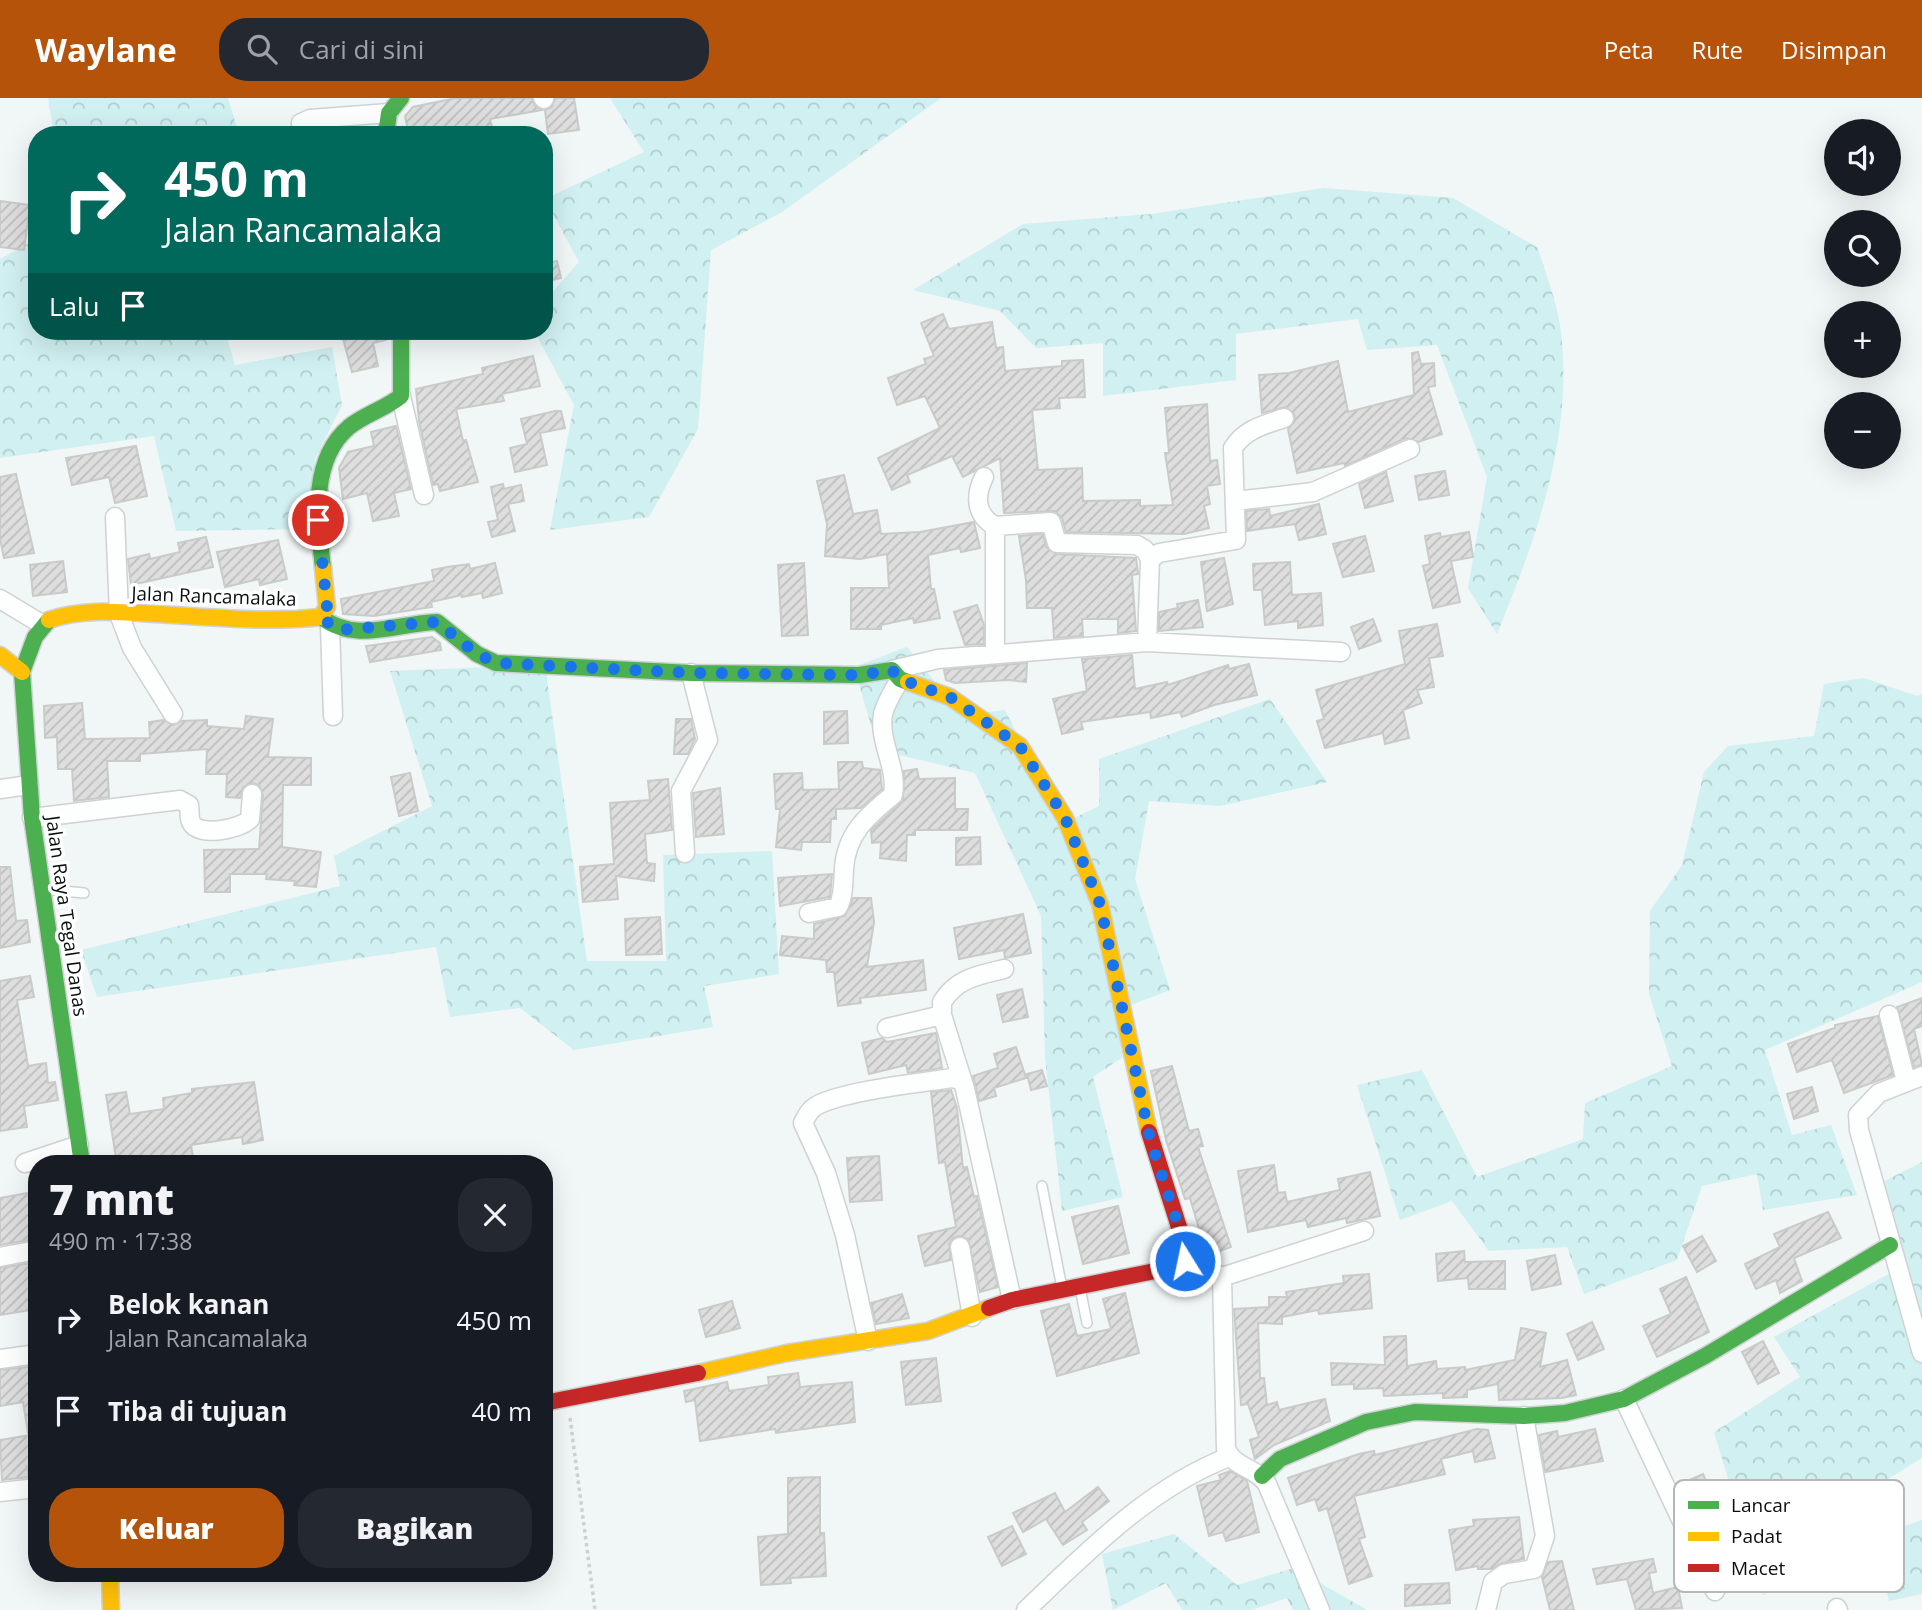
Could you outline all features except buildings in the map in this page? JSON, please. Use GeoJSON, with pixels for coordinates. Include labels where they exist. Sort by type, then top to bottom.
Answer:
{"type":"FeatureCollection","features":[{"type":"Feature","properties":{"kind":"street"},"geometry":{"type":"LineString","coordinates":[[388,126],[390,113],[401,98]]}},
{"type":"Feature","properties":{"kind":"street"},"geometry":{"type":"LineString","coordinates":[[302,126],[301,123],[310,119],[390,113]]}},
{"type":"Feature","properties":{"kind":"street"},"geometry":{"type":"LineString","coordinates":[[401,340],[401,396],[424,495]]}},
{"type":"Feature","properties":{"kind":"street","name":"Jalan Rancamalaka"},"geometry":{"type":"LineString","coordinates":[[41,628],[50,619],[69,614],[326,622],[318,496],[327,459],[346,430],[401,396]]}},
{"type":"Feature","properties":{"kind":"street"},"geometry":{"type":"LineString","coordinates":[[1150,559],[1159,553],[1236,540],[1233,448],[1244,435],[1258,426],[1284,418]]}},
{"type":"Feature","properties":{"kind":"street"},"geometry":{"type":"LineString","coordinates":[[1235,500],[1313,492],[1410,449]]}},
{"type":"Feature","properties":{"kind":"street"},"geometry":{"type":"LineString","coordinates":[[984,477],[977,489],[978,502],[981,514],[995,526],[1051,522],[1057,543],[1137,545],[1145,550],[1150,559],[1147,642]]}},
{"type":"Feature","properties":{"kind":"street"},"geometry":{"type":"LineString","coordinates":[[115,516],[119,614],[138,658],[173,714]]}},
{"type":"Feature","properties":{"kind":"street"},"geometry":{"type":"LineString","coordinates":[[995,526],[995,654]]}},
{"type":"Feature","properties":{"kind":"street"},"geometry":{"type":"LineString","coordinates":[[0,599],[41,628],[24,667],[0,655]]}},
{"type":"Feature","properties":{"kind":"street"},"geometry":{"type":"LineString","coordinates":[[326,622],[345,632],[437,622],[477,654],[496,663],[691,673],[896,675],[938,659],[1147,642],[1341,652]]}},
{"type":"Feature","properties":{"kind":"street"},"geometry":{"type":"LineString","coordinates":[[326,622],[333,716]]}},
{"type":"Feature","properties":{"kind":"street","name":"Jalan Raya Tegal Danas"},"geometry":{"type":"LineString","coordinates":[[24,667],[32,818],[81,1155]]}},
{"type":"Feature","properties":{"kind":"street"},"geometry":{"type":"LineString","coordinates":[[685,853],[681,791],[708,740],[691,673]]}},
{"type":"Feature","properties":{"kind":"street"},"geometry":{"type":"LineString","coordinates":[[809,913],[838,907],[842,899],[844,862],[850,837],[861,822],[893,795],[895,773],[882,723],[896,675]]}},
{"type":"Feature","properties":{"kind":"street"},"geometry":{"type":"LineString","coordinates":[[896,675],[950,697],[1020,746],[1065,818],[1100,904],[1150,1139],[1184,1243],[1185,1261]]}},
{"type":"Feature","properties":{"kind":"street"},"geometry":{"type":"LineString","coordinates":[[0,789],[29,785]]}},
{"type":"Feature","properties":{"kind":"street"},"geometry":{"type":"LineString","coordinates":[[32,818],[180,800],[189,805],[191,822],[196,827],[221,831],[237,829],[250,819],[252,794]]}},
{"type":"Feature","properties":{"kind":"street"},"geometry":{"type":"LineString","coordinates":[[1004,969],[968,977],[958,984],[942,1002],[942,1015],[960,1080],[965,1089],[1012,1300]]}},
{"type":"Feature","properties":{"kind":"street"},"geometry":{"type":"LineString","coordinates":[[887,1028],[942,1015]]}},
{"type":"Feature","properties":{"kind":"street"},"geometry":{"type":"LineString","coordinates":[[1889,1015],[1914,1079],[1879,1093],[1858,1115],[1859,1130],[1922,1353]]}},
{"type":"Feature","properties":{"kind":"street"},"geometry":{"type":"LineString","coordinates":[[868,1341],[841,1223],[826,1173],[803,1123],[809,1111],[818,1104],[877,1090],[953,1078],[960,1080]]}},
{"type":"Feature","properties":{"kind":"street"},"geometry":{"type":"LineString","coordinates":[[49,1155],[79,1145]]}},
{"type":"Feature","properties":{"kind":"street"},"geometry":{"type":"LineString","coordinates":[[1185,1261],[1222,1278],[1364,1231]]}},
{"type":"Feature","properties":{"kind":"street"},"geometry":{"type":"LineString","coordinates":[[1262,1476],[1290,1453],[1366,1422],[1415,1412],[1524,1416],[1587,1410],[1623,1399],[1705,1356],[1891,1245]]}},
{"type":"Feature","properties":{"kind":"street"},"geometry":{"type":"LineString","coordinates":[[960,1247],[972,1317]]}},
{"type":"Feature","properties":{"kind":"street"},"geometry":{"type":"LineString","coordinates":[[0,1257],[28,1252]]}},
{"type":"Feature","properties":{"kind":"street"},"geometry":{"type":"LineString","coordinates":[[553,1401],[632,1388],[787,1353],[928,1331],[1012,1300],[1173,1269],[1185,1261]]}},
{"type":"Feature","properties":{"kind":"street"},"geometry":{"type":"LineString","coordinates":[[1222,1278],[1224,1438],[1229,1457],[1262,1476],[1320,1610]]}},
{"type":"Feature","properties":{"kind":"street"},"geometry":{"type":"LineString","coordinates":[[0,1359],[28,1355]]}},
{"type":"Feature","properties":{"kind":"street"},"geometry":{"type":"LineString","coordinates":[[1623,1399],[1674,1505]]}},
{"type":"Feature","properties":{"kind":"street"},"geometry":{"type":"LineString","coordinates":[[1486,1610],[1493,1582],[1504,1574],[1534,1569],[1544,1542],[1524,1416]]}},
{"type":"Feature","properties":{"kind":"street"},"geometry":{"type":"LineString","coordinates":[[1026,1610],[1136,1513],[1184,1477],[1229,1457]]}},
{"type":"Feature","properties":{"kind":"street"},"geometry":{"type":"LineString","coordinates":[[0,1492],[28,1489]]}},
{"type":"Feature","properties":{"kind":"street"},"geometry":{"type":"LineString","coordinates":[[110,1582],[111,1610]]}},
{"type":"Feature","properties":{"kind":"lane"},"geometry":{"type":"LineString","coordinates":[[41,889],[83,893]]}},
{"type":"Feature","properties":{"kind":"lane"},"geometry":{"type":"LineString","coordinates":[[1042,1186],[1062,1290]]}},
{"type":"Feature","properties":{"kind":"lane"},"geometry":{"type":"LineString","coordinates":[[1080,1286],[1087,1324]]}},
{"type":"Feature","properties":{"kind":"path"},"geometry":{"type":"LineString","coordinates":[[568,1399],[595,1610]]}},
{"type":"Feature","properties":{"kind":"green space"},"geometry":{"type":"Polygon","coordinates":[[[48,98],[228,98],[236,126],[53,126],[48,98]]]}},
{"type":"Feature","properties":{"kind":"green space"},"geometry":{"type":"Polygon","coordinates":[[[610,98],[941,98],[782,212],[711,250],[698,429],[649,517],[550,530],[574,405],[539,340],[553,340],[553,291],[579,262],[553,214],[553,195],[644,152],[610,98]]]}},
{"type":"Feature","properties":{"kind":"green space"},"geometry":{"type":"Polygon","coordinates":[[[1324,188],[1453,198],[1538,248],[1560,325],[1562,405],[1549,483],[1538,522],[1497,634],[1468,588],[1487,477],[1437,345],[1367,350],[1358,319],[1236,334],[1236,380],[1103,396],[1103,343],[1036,348],[1000,311],[913,290],[1023,224],[1151,214],[1324,188]]]}},
{"type":"Feature","properties":{"kind":"green space"},"geometry":{"type":"Polygon","coordinates":[[[28,243],[28,340],[228,340],[235,365],[332,347],[342,405],[315,459],[309,529],[176,531],[154,436],[0,458],[0,259],[28,243]]]}},
{"type":"Feature","properties":{"kind":"green space"},"geometry":{"type":"Polygon","coordinates":[[[907,647],[961,715],[1005,710],[1062,824],[1099,806],[1099,759],[1270,699],[1327,782],[1220,806],[1149,801],[1135,879],[1170,990],[1115,1011],[1123,1057],[1093,1077],[1123,1197],[1062,1211],[1045,1057],[1041,916],[975,773],[878,750],[854,667],[907,647]]]}},
{"type":"Feature","properties":{"kind":"green space"},"geometry":{"type":"Polygon","coordinates":[[[545,665],[587,961],[666,961],[663,855],[772,851],[779,974],[704,986],[713,1027],[574,1050],[520,1008],[450,1017],[436,947],[97,997],[81,950],[340,886],[334,856],[432,806],[390,671],[545,665]]]}},
{"type":"Feature","properties":{"kind":"green space"},"geometry":{"type":"Polygon","coordinates":[[[1864,678],[1917,696],[1922,694],[1922,982],[1765,1050],[1792,1135],[1831,1125],[1857,1195],[1763,1210],[1757,1174],[1702,1186],[1677,1260],[1584,1294],[1567,1247],[1489,1251],[1452,1201],[1400,1220],[1357,1085],[1422,1070],[1477,1177],[1583,1139],[1585,1103],[1672,1066],[1649,994],[1650,911],[1682,865],[1704,772],[1728,746],[1814,736],[1824,684],[1864,678]]]}},
{"type":"Feature","properties":{"kind":"green space"},"geometry":{"type":"Polygon","coordinates":[[[1922,1162],[1922,1458],[1886,1480],[1728,1480],[1714,1432],[1800,1377],[1774,1337],[1905,1265],[1879,1184],[1922,1162]]]}},
{"type":"Feature","properties":{"kind":"green space"},"geometry":{"type":"Polygon","coordinates":[[[1922,1520],[1922,1594],[1889,1601],[1887,1592],[1904,1592],[1904,1526],[1922,1520]]]}},
{"type":"Feature","properties":{"kind":"green space"},"geometry":{"type":"Polygon","coordinates":[[[1174,1534],[1237,1585],[1294,1568],[1367,1610],[1293,1610],[1287,1598],[1251,1610],[1182,1610],[1166,1583],[1113,1610],[1102,1554],[1174,1534]]]}},
{"type":"Feature","properties":{"kind":"traffic: fast"},"geometry":{"type":"LineString","coordinates":[[387,126],[389,113],[401,98]]}},
{"type":"Feature","properties":{"kind":"traffic: fast"},"geometry":{"type":"LineString","coordinates":[[323,568],[318,512],[322,474],[327,457],[336,441],[349,427],[401,396],[401,340]]}},
{"type":"Feature","properties":{"kind":"traffic: fast"},"geometry":{"type":"LineString","coordinates":[[321,617],[334,625],[363,631],[437,622],[477,654],[496,663],[691,673],[859,675],[892,670],[900,679],[908,682]]}},
{"type":"Feature","properties":{"kind":"traffic: fast"},"geometry":{"type":"LineString","coordinates":[[49,620],[35,637],[22,672],[32,818],[81,1155]]}},
{"type":"Feature","properties":{"kind":"traffic: fast"},"geometry":{"type":"LineString","coordinates":[[1262,1476],[1280,1459],[1366,1422],[1415,1412],[1524,1416],[1565,1413],[1624,1399],[1705,1356],[1890,1245]]}},
{"type":"Feature","properties":{"kind":"traffic: slow"},"geometry":{"type":"LineString","coordinates":[[49,620],[101,612],[259,619],[321,617],[327,607],[323,568]]}},
{"type":"Feature","properties":{"kind":"traffic: slow"},"geometry":{"type":"LineString","coordinates":[[0,655],[22,672]]}},
{"type":"Feature","properties":{"kind":"traffic: slow"},"geometry":{"type":"LineString","coordinates":[[908,682],[950,697],[1020,746],[1065,818],[1100,904],[1149,1132]]}},
{"type":"Feature","properties":{"kind":"traffic: slow"},"geometry":{"type":"LineString","coordinates":[[698,1373],[787,1353],[928,1331],[989,1308]]}},
{"type":"Feature","properties":{"kind":"traffic: slow"},"geometry":{"type":"LineString","coordinates":[[110,1582],[111,1610]]}},
{"type":"Feature","properties":{"kind":"traffic: jam"},"geometry":{"type":"LineString","coordinates":[[989,1308],[1012,1300],[1180,1266],[1186,1256],[1184,1243],[1149,1132]]}},
{"type":"Feature","properties":{"kind":"traffic: jam"},"geometry":{"type":"LineString","coordinates":[[553,1401],[698,1373]]}},
{"type":"Feature","properties":{"kind":"route"},"geometry":{"type":"LineString","coordinates":[[318,520],[327,607],[321,617],[337,630],[345,632],[383,629],[424,621],[437,622],[450,629],[477,654],[496,663],[691,673],[859,675],[892,670],[900,679],[950,697],[1020,746],[1065,818],[1093,881],[1150,1139],[1184,1243],[1185,1261]]}}]}
